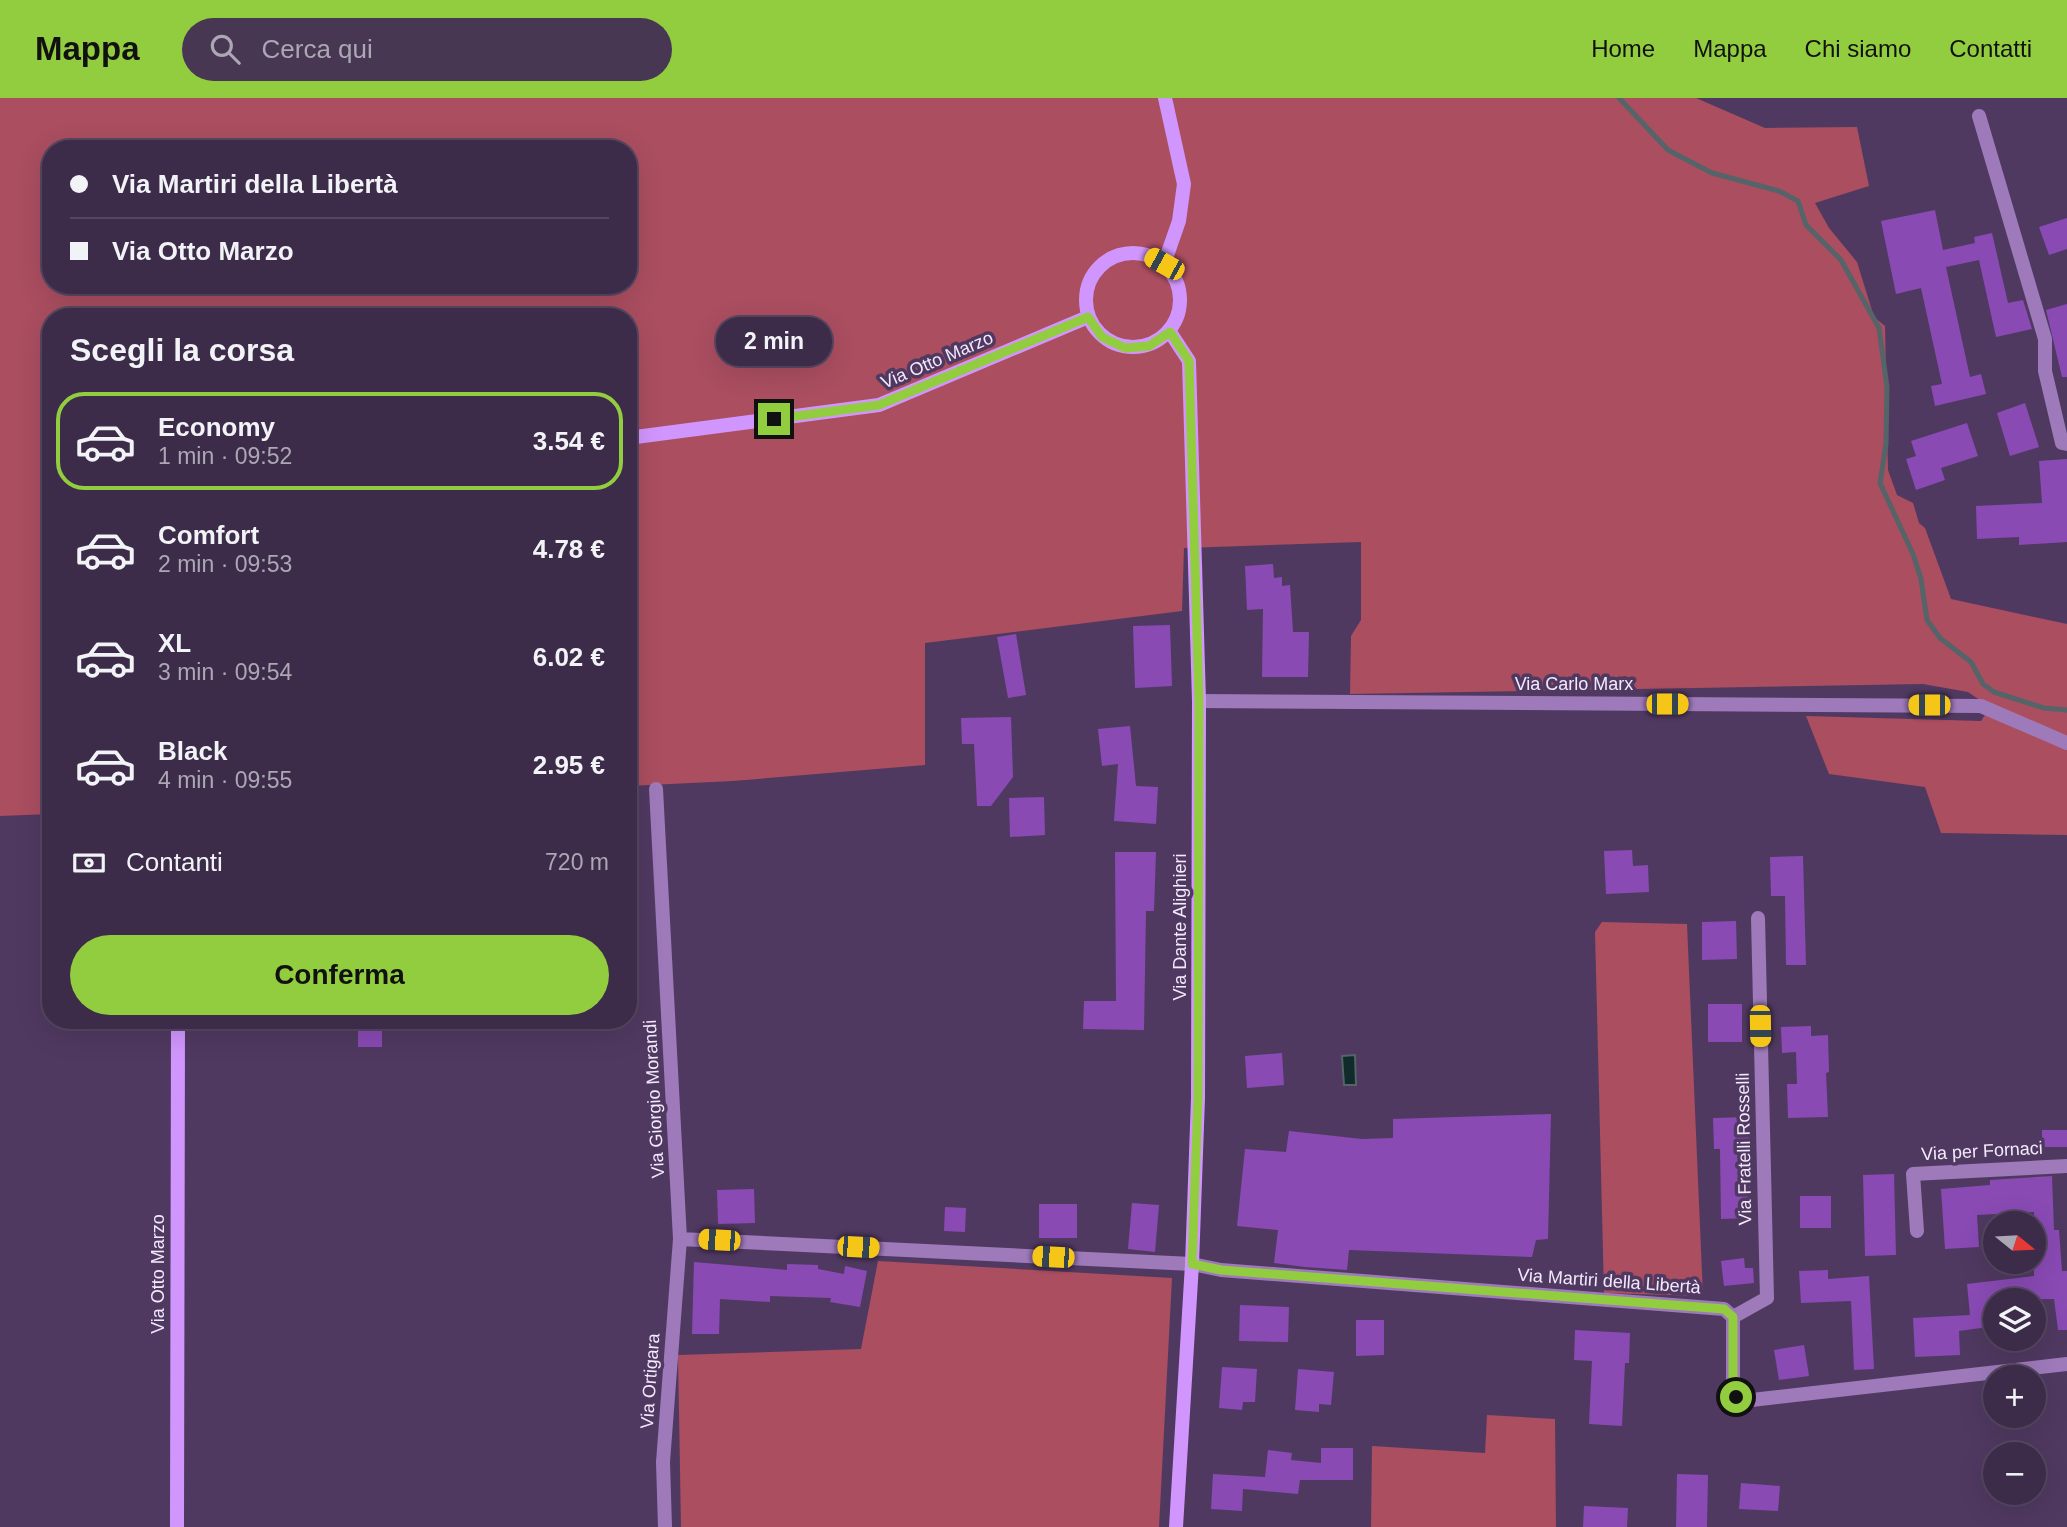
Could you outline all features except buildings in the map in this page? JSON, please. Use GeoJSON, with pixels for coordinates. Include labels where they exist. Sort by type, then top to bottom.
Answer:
{"type":"FeatureCollection","features":[{"type":"Feature","properties":{"kind":"street"},"geometry":{"type":"LineString","coordinates":[[1164,264],[1179,221],[1184,184],[1165,98]]}},
{"type":"Feature","properties":{"kind":"street"},"geometry":{"type":"LineString","coordinates":[[1979,116],[2045,339],[2045,371],[2062,443],[2067,444]]}},
{"type":"Feature","properties":{"kind":"street"},"geometry":{"type":"LineString","coordinates":[[1128,253],[1147,254],[1164,264],[1179,285],[1181,309],[1170,332],[1149,346],[1125,348],[1102,337],[1088,317],[1086,295],[1093,274],[1110,259],[1128,253]]}},
{"type":"Feature","properties":{"kind":"street","name":"Via Otto Marzo"},"geometry":{"type":"LineString","coordinates":[[637,437],[879,405],[1088,317]]}},
{"type":"Feature","properties":{"kind":"street","name":"Via Dante Alighieri"},"geometry":{"type":"LineString","coordinates":[[1170,332],[1189,361],[1199,701],[1199,1073],[1192,1264],[1176,1527]]}},
{"type":"Feature","properties":{"kind":"street","name":"Via Carlo Marx"},"geometry":{"type":"LineString","coordinates":[[1199,701],[1981,706],[2067,743]]}},
{"type":"Feature","properties":{"kind":"street","name":"Via Giorgio Morandi"},"geometry":{"type":"LineString","coordinates":[[656,789],[680,1239]]}},
{"type":"Feature","properties":{"kind":"street","name":"Via Fratelli Rosselli"},"geometry":{"type":"LineString","coordinates":[[1733,1317],[1767,1298],[1758,918]]}},
{"type":"Feature","properties":{"kind":"street","name":"Via Otto Marzo"},"geometry":{"type":"LineString","coordinates":[[177,1527],[178,1029]]}},
{"type":"Feature","properties":{"kind":"street","name":"Via per Fornaci"},"geometry":{"type":"LineString","coordinates":[[1917,1231],[1913,1174],[2067,1166]]}},
{"type":"Feature","properties":{"kind":"street","name":"Via Martiri della Libertà"},"geometry":{"type":"LineString","coordinates":[[680,1239],[1192,1264],[1221,1270],[1724,1309],[1733,1317]]}},
{"type":"Feature","properties":{"kind":"street","name":"Via Ortigara"},"geometry":{"type":"LineString","coordinates":[[665,1527],[663,1462],[680,1239]]}},
{"type":"Feature","properties":{"kind":"street"},"geometry":{"type":"LineString","coordinates":[[1733,1317],[1733,1388],[1736,1397],[1743,1402],[2067,1364]]}},
{"type":"Feature","properties":{"kind":"shaded area"},"geometry":{"type":"Polygon","coordinates":[[[0,98],[1696,98],[1765,128],[1857,127],[1869,186],[1815,203],[1829,228],[1857,262],[1874,317],[1885,326],[1888,470],[1897,495],[1913,503],[1951,599],[2067,624],[2067,835],[1941,833],[1925,787],[1829,774],[1806,716],[1981,721],[1990,707],[1968,692],[1923,684],[1350,694],[1351,636],[1361,620],[1361,542],[1184,548],[1182,611],[925,643],[925,765],[733,781],[637,786],[637,308],[42,308],[42,814],[0,816],[0,98]]]}},
{"type":"Feature","properties":{"kind":"shaded area"},"geometry":{"type":"Polygon","coordinates":[[[1602,922],[1687,924],[1703,1296],[1604,1293],[1595,932],[1602,922]]]}},
{"type":"Feature","properties":{"kind":"shaded area"},"geometry":{"type":"Polygon","coordinates":[[[1355,1055],[1356,1085],[1344,1085],[1342,1056],[1355,1055]]]}},
{"type":"Feature","properties":{"kind":"shaded area"},"geometry":{"type":"Polygon","coordinates":[[[878,1261],[1172,1278],[1159,1527],[681,1527],[678,1355],[861,1349],[878,1261]]]}},
{"type":"Feature","properties":{"kind":"shaded area"},"geometry":{"type":"Polygon","coordinates":[[[1487,1415],[1555,1419],[1556,1527],[1371,1527],[1372,1446],[1485,1453],[1487,1415]]]}},
{"type":"Feature","properties":{"kind":"waterway"},"geometry":{"type":"LineString","coordinates":[[1619,98],[1668,150],[1712,173],[1779,191],[1798,201],[1806,225],[1841,260],[1879,328],[1887,387],[1886,444],[1880,483],[1913,554],[1921,579],[1927,620],[1940,638],[1971,662],[1983,684],[1994,692],[2044,708],[2067,710]]}},
{"type":"Feature","properties":{"kind":"route"},"geometry":{"type":"LineString","coordinates":[[774,419],[879,405],[1088,317],[1102,337],[1125,348],[1149,346],[1170,332],[1189,361],[1199,701],[1198,1098],[1192,1264],[1221,1270],[1724,1309],[1733,1317],[1733,1388],[1736,1397]]}}]}
